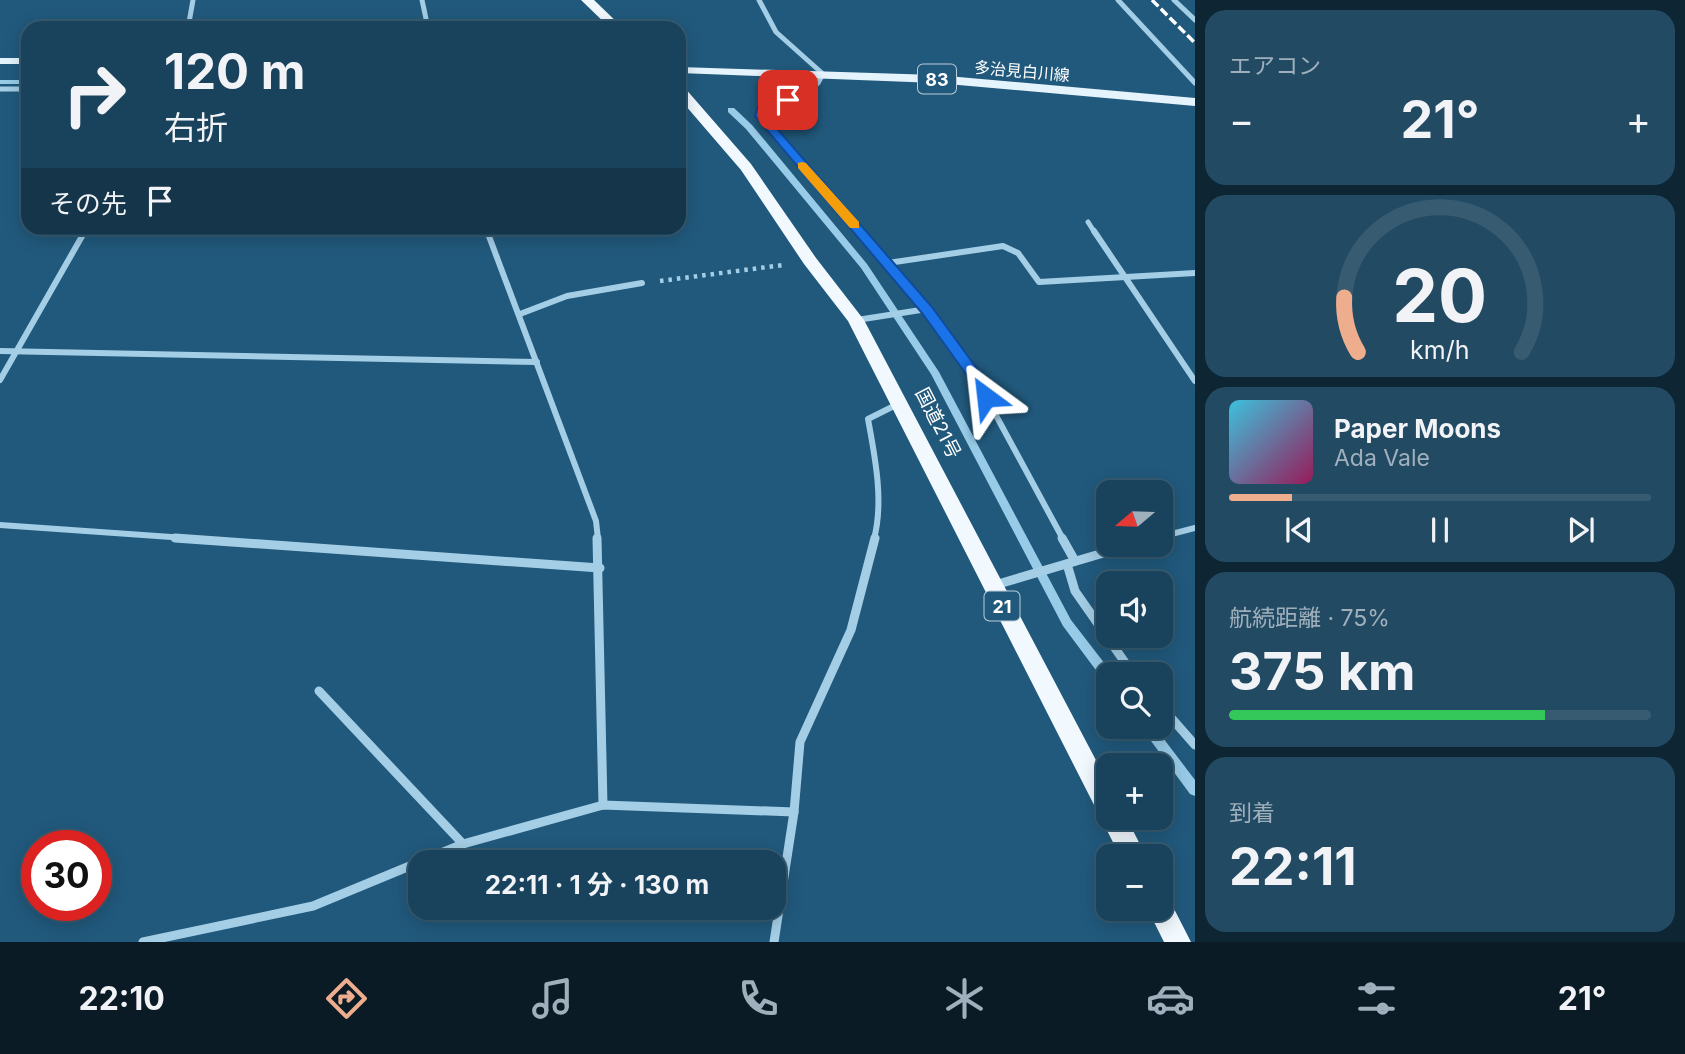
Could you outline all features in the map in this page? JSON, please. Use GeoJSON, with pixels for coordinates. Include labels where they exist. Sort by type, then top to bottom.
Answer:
{"type":"FeatureCollection","features":[{"type":"Feature","properties":{"kind":"highway"},"geometry":{"type":"LineString","coordinates":[[587,0],[610,21]]}},
{"type":"Feature","properties":{"kind":"highway","name":"国道21号"},"geometry":{"type":"LineString","coordinates":[[686,98],[746,167],[810,261],[856,320],[1096,785]]}},
{"type":"Feature","properties":{"kind":"highway"},"geometry":{"type":"LineString","coordinates":[[1167,921],[1178,942]]}},
{"type":"Feature","properties":{"kind":"main road"},"geometry":{"type":"LineString","coordinates":[[0,61],[21,61]]}},
{"type":"Feature","properties":{"kind":"main road","name":"多治見白川線"},"geometry":{"type":"LineString","coordinates":[[686,70],[936,79],[1195,102]]}},
{"type":"Feature","properties":{"kind":"street"},"geometry":{"type":"LineString","coordinates":[[189,21],[193,0]]}},
{"type":"Feature","properties":{"kind":"street"},"geometry":{"type":"LineString","coordinates":[[422,0],[426,21]]}},
{"type":"Feature","properties":{"kind":"street"},"geometry":{"type":"LineString","coordinates":[[759,0],[776,32],[823,74],[818,88],[807,95],[770,104],[762,109],[761,116],[927,310],[973,373],[1071,562],[1075,591],[1125,662]]}},
{"type":"Feature","properties":{"kind":"street"},"geometry":{"type":"LineString","coordinates":[[1118,0],[1195,83]]}},
{"type":"Feature","properties":{"kind":"street"},"geometry":{"type":"LineString","coordinates":[[1174,0],[1195,20]]}},
{"type":"Feature","properties":{"kind":"street"},"geometry":{"type":"LineString","coordinates":[[0,89],[21,89]]}},
{"type":"Feature","properties":{"kind":"street"},"geometry":{"type":"LineString","coordinates":[[1088,222],[1195,381]]}},
{"type":"Feature","properties":{"kind":"street"},"geometry":{"type":"LineString","coordinates":[[0,380],[83,235]]}},
{"type":"Feature","properties":{"kind":"street"},"geometry":{"type":"LineString","coordinates":[[489,235],[596,521],[600,568],[603,805]]}},
{"type":"Feature","properties":{"kind":"street"},"geometry":{"type":"LineString","coordinates":[[888,263],[1003,246],[1017,253],[1039,282],[1195,273]]}},
{"type":"Feature","properties":{"kind":"street"},"geometry":{"type":"LineString","coordinates":[[520,314],[567,296],[642,284]]}},
{"type":"Feature","properties":{"kind":"street"},"geometry":{"type":"LineString","coordinates":[[856,320],[927,310]]}},
{"type":"Feature","properties":{"kind":"street"},"geometry":{"type":"LineString","coordinates":[[0,351],[537,362]]}},
{"type":"Feature","properties":{"kind":"street"},"geometry":{"type":"LineString","coordinates":[[774,942],[794,812],[800,742],[850,630],[877,528],[877,467],[869,419],[898,403]]}},
{"type":"Feature","properties":{"kind":"street"},"geometry":{"type":"LineString","coordinates":[[0,525],[600,568]]}},
{"type":"Feature","properties":{"kind":"street"},"geometry":{"type":"LineString","coordinates":[[1173,534],[1195,528]]}},
{"type":"Feature","properties":{"kind":"street"},"geometry":{"type":"LineString","coordinates":[[991,586],[1096,555]]}},
{"type":"Feature","properties":{"kind":"street"},"geometry":{"type":"LineString","coordinates":[[319,691],[463,844]]}},
{"type":"Feature","properties":{"kind":"street"},"geometry":{"type":"LineString","coordinates":[[1173,720],[1195,745]]}},
{"type":"Feature","properties":{"kind":"street"},"geometry":{"type":"LineString","coordinates":[[143,942],[313,906],[463,844],[603,805],[794,812]]}},
{"type":"Feature","properties":{"kind":"path"},"geometry":{"type":"LineString","coordinates":[[642,284],[810,261]]}},
{"type":"Feature","properties":{"kind":"waterway"},"geometry":{"type":"LineString","coordinates":[[0,82],[21,82]]}},
{"type":"Feature","properties":{"kind":"waterway"},"geometry":{"type":"LineString","coordinates":[[731,110],[749,127],[864,266],[936,374],[1067,623],[1097,662]]}},
{"type":"Feature","properties":{"kind":"waterway"},"geometry":{"type":"LineString","coordinates":[[1156,739],[1195,790]]}},
{"type":"Feature","properties":{"kind":"railway"},"geometry":{"type":"LineString","coordinates":[[1152,0],[1195,43]]}},
{"type":"Feature","properties":{"kind":"slow traffic"},"geometry":{"type":"LineString","coordinates":[[802,166],[854,225]]}},
{"type":"Feature","properties":{"kind":"route"},"geometry":{"type":"LineString","coordinates":[[788,100],[770,104],[762,109],[761,116],[927,310],[973,373],[986,397]]}}]}
